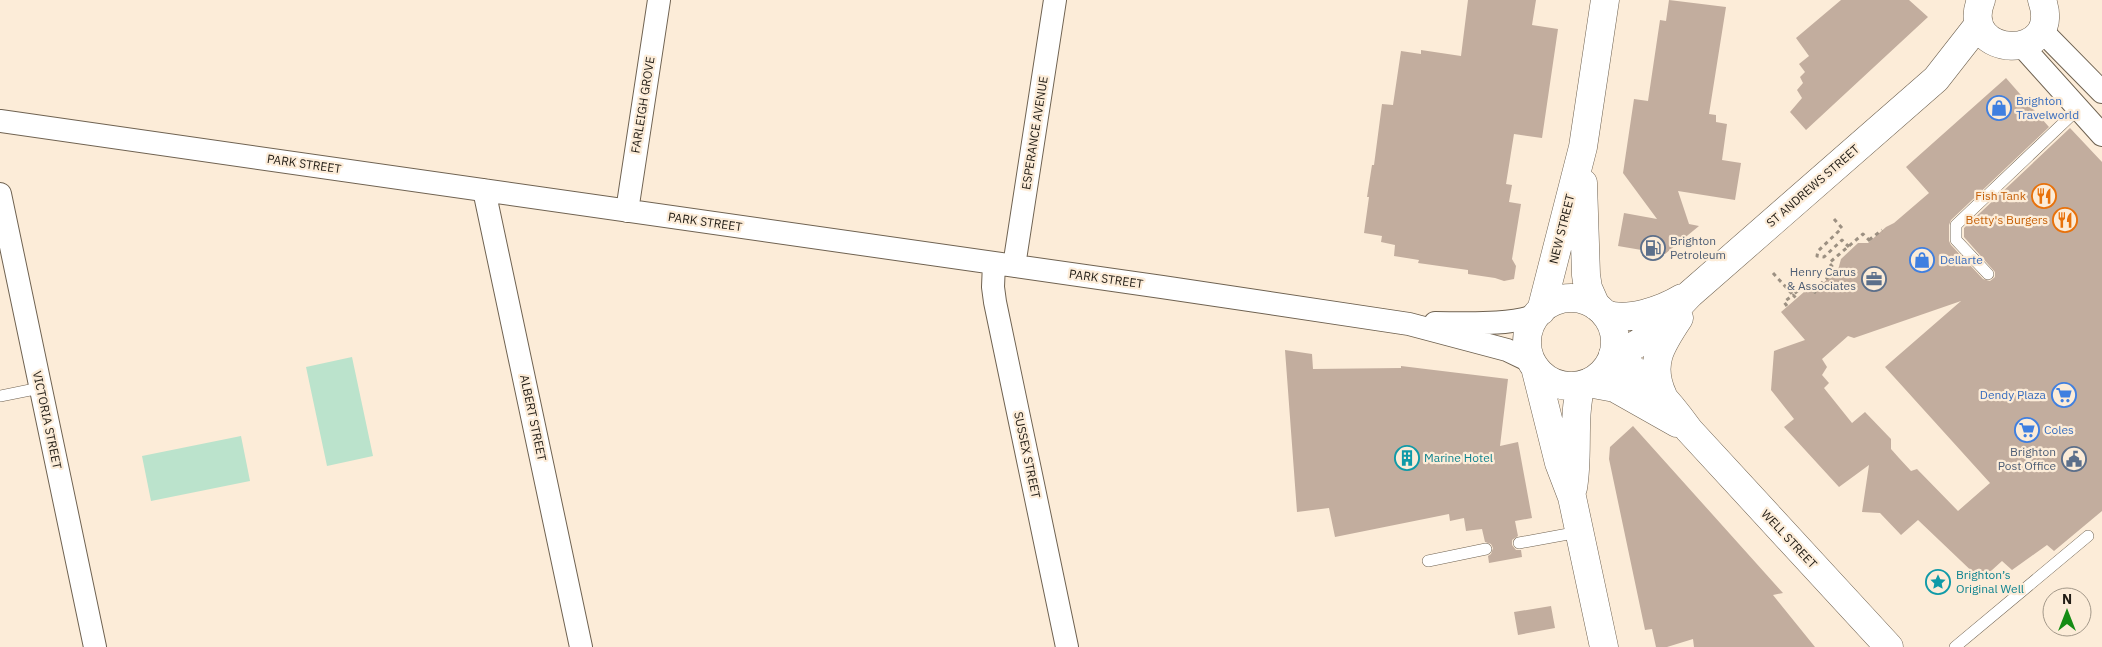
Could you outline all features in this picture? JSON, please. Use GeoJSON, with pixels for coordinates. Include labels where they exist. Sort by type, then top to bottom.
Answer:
{"type":"FeatureCollection","features":[{"type":"Feature","properties":{"kind":"street","name":"FARLEIGH GROVE"},"geometry":{"type":"LineString","coordinates":[[627,211],[659,0]]}},
{"type":"Feature","properties":{"kind":"street","name":"ESPERANCE AVENUE"},"geometry":{"type":"LineString","coordinates":[[1004,264],[1056,0]]}},
{"type":"Feature","properties":{"kind":"street","name":"NEW STREET"},"geometry":{"type":"LineString","coordinates":[[1539,313],[1583,146],[1605,0]]}},
{"type":"Feature","properties":{"kind":"street"},"geometry":{"type":"LineString","coordinates":[[1983,14],[2013,48],[2032,38],[2044,20],[2045,10],[2042,0]]}},
{"type":"Feature","properties":{"kind":"street","name":"ST ANDREWS STREET"},"geometry":{"type":"LineString","coordinates":[[1614,354],[1629,349],[1667,319],[1697,288],[1936,79],[1983,14]]}},
{"type":"Feature","properties":{"kind":"street"},"geometry":{"type":"LineString","coordinates":[[2032,38],[2102,92]]}},
{"type":"Feature","properties":{"kind":"street"},"geometry":{"type":"LineString","coordinates":[[2032,38],[2078,109],[2102,135]]}},
{"type":"Feature","properties":{"kind":"street","name":"PARK STREET"},"geometry":{"type":"LineString","coordinates":[[0,121],[1004,264],[1409,324],[1507,350],[1533,364]]}},
{"type":"Feature","properties":{"kind":"street","name":"NEW STREET"},"geometry":{"type":"LineString","coordinates":[[1583,146],[1586,275],[1588,288],[1600,310]]}},
{"type":"Feature","properties":{"kind":"street","name":"ALBERT STREET"},"geometry":{"type":"LineString","coordinates":[[484,190],[581,647]]}},
{"type":"Feature","properties":{"kind":"street","name":"VICTORIA STREET"},"geometry":{"type":"LineString","coordinates":[[0,194],[95,647]]}},
{"type":"Feature","properties":{"kind":"street","name":"SUSSEX STREET"},"geometry":{"type":"LineString","coordinates":[[1004,264],[993,287],[995,302],[1067,647]]}},
{"type":"Feature","properties":{"kind":"street"},"geometry":{"type":"LineString","coordinates":[[1663,396],[1657,374],[1659,352],[1697,288]]}},
{"type":"Feature","properties":{"kind":"street","name":"ST ANDREWS STREET"},"geometry":{"type":"LineString","coordinates":[[1600,310],[1619,317],[1636,314],[1673,303],[1697,288]]}},
{"type":"Feature","properties":{"kind":"street"},"geometry":{"type":"LineString","coordinates":[[1533,364],[1540,373],[1555,383],[1564,386],[1585,384],[1606,369],[1614,354],[1615,336],[1610,321],[1600,310],[1580,300],[1563,299],[1539,313],[1530,329],[1527,346],[1559,463],[1572,497],[1604,647]]}},
{"type":"Feature","properties":{"kind":"street","name":"PARK STREET"},"geometry":{"type":"LineString","coordinates":[[1409,324],[1509,322],[1528,319],[1539,313]]}},
{"type":"Feature","properties":{"kind":"street","name":"WELL STREET"},"geometry":{"type":"LineString","coordinates":[[1614,354],[1663,396],[1689,430],[1889,647]]}},
{"type":"Feature","properties":{"kind":"street"},"geometry":{"type":"LineString","coordinates":[[1572,497],[1576,470],[1575,410],[1585,384]]}},
{"type":"Feature","properties":{"kind":"street","name":"WELL STREET"},"geometry":{"type":"LineString","coordinates":[[1585,384],[1608,386],[1619,390],[1689,430]]}},
{"type":"Feature","properties":{"kind":"lane"},"geometry":{"type":"LineString","coordinates":[[1988,274],[1956,240],[1956,225],[2078,109]]}},
{"type":"Feature","properties":{"kind":"lane"},"geometry":{"type":"LineString","coordinates":[[0,396],[40,388]]}},
{"type":"Feature","properties":{"kind":"lane"},"geometry":{"type":"LineString","coordinates":[[1519,543],[1579,532]]}},
{"type":"Feature","properties":{"kind":"lane"},"geometry":{"type":"LineString","coordinates":[[1955,647],[2088,536]]}},
{"type":"Feature","properties":{"kind":"lane"},"geometry":{"type":"LineString","coordinates":[[1428,561],[1486,549]]}},
{"type":"Feature","properties":{"kind":"path"},"geometry":{"type":"LineString","coordinates":[[1834,219],[1842,228],[1818,251],[1817,256],[1824,257],[1842,240],[1849,246]]}},
{"type":"Feature","properties":{"kind":"path"},"geometry":{"type":"LineString","coordinates":[[1787,306],[1784,302],[1794,297],[1804,285],[1815,292],[1837,272],[1829,264],[1844,254],[1849,246],[1863,234],[1871,242],[1882,230]]}},
{"type":"Feature","properties":{"kind":"path"},"geometry":{"type":"LineString","coordinates":[[1773,273],[1794,297]]}},
{"type":"Feature","properties":{"kind":"green space"},"geometry":{"type":"Polygon","coordinates":[[[352,357],[373,456],[327,466],[306,367],[352,357]]]}},
{"type":"Feature","properties":{"kind":"green space"},"geometry":{"type":"Polygon","coordinates":[[[241,436],[250,481],[151,501],[142,456],[241,436]]]}},
{"type":"Feature","properties":{"kind":"building"},"geometry":{"type":"Polygon","coordinates":[[[1468,0],[1536,0],[1532,25],[1558,29],[1542,138],[1514,134],[1506,184],[1512,185],[1509,202],[1521,204],[1512,259],[1516,266],[1514,279],[1504,281],[1468,274],[1468,270],[1418,263],[1419,260],[1394,256],[1395,245],[1381,242],[1382,236],[1364,233],[1369,197],[1367,197],[1372,165],[1374,165],[1382,104],[1393,105],[1401,51],[1421,54],[1421,50],[1461,56],[1468,0]]]}},
{"type":"Feature","properties":{"kind":"building"},"geometry":{"type":"Polygon","coordinates":[[[1669,0],[1726,7],[1709,114],[1716,115],[1716,122],[1727,124],[1722,160],[1741,163],[1735,200],[1678,191],[1689,224],[1699,226],[1665,254],[1618,246],[1624,213],[1657,219],[1623,173],[1634,99],[1648,101],[1660,20],[1666,21],[1669,0]]]}},
{"type":"Feature","properties":{"kind":"building"},"geometry":{"type":"Polygon","coordinates":[[[1841,0],[1909,0],[1928,17],[1806,130],[1790,112],[1802,98],[1797,90],[1803,83],[1800,77],[1805,72],[1799,64],[1809,56],[1796,38],[1841,0]]]}},
{"type":"Feature","properties":{"kind":"building"},"geometry":{"type":"Polygon","coordinates":[[[2006,78],[2049,127],[1951,220],[1949,225],[1949,241],[1951,245],[1983,279],[1990,281],[1995,277],[1995,272],[1964,237],[1964,228],[2070,128],[2102,162],[2102,511],[2054,551],[2047,545],[2012,570],[2002,561],[1981,580],[1918,520],[1901,535],[1880,513],[1862,512],[1869,465],[1839,487],[1784,427],[1794,419],[1771,390],[1774,351],[1805,340],[1781,312],[1804,292],[1814,291],[1838,270],[1841,259],[1858,243],[1868,243],[1929,193],[1906,167],[2006,78]],[[1961,301],[1854,338],[1848,336],[1822,359],[1827,367],[1822,375],[1829,383],[1824,388],[1852,423],[1865,412],[1891,439],[1891,449],[1911,471],[1917,469],[1958,511],[1990,483],[1885,367],[1961,301]]]}},
{"type":"Feature","properties":{"kind":"building","name":"Marine Hotel"},"geometry":{"type":"Polygon","coordinates":[[[1285,350],[1312,354],[1313,369],[1401,368],[1401,366],[1508,379],[1500,446],[1518,442],[1532,518],[1515,521],[1518,536],[1512,540],[1512,545],[1516,550],[1521,550],[1522,557],[1489,563],[1488,556],[1493,548],[1491,544],[1485,542],[1482,529],[1466,531],[1464,518],[1450,521],[1449,514],[1335,537],[1329,508],[1297,512],[1285,350]]]}},
{"type":"Feature","properties":{"kind":"building"},"geometry":{"type":"Polygon","coordinates":[[[1633,426],[1783,593],[1773,595],[1815,647],[1694,647],[1693,639],[1667,647],[1656,647],[1652,629],[1645,630],[1609,459],[1610,447],[1633,426]]]}},
{"type":"Feature","properties":{"kind":"building"},"geometry":{"type":"Polygon","coordinates":[[[1551,606],[1555,628],[1518,635],[1514,612],[1551,606]]]}},
{"type":"Feature","properties":{"kind":"place","name":"Brighton Travelworld"},"geometry":{"type":"Point","coordinates":[1999,108]}},
{"type":"Feature","properties":{"kind":"place","name":"Fish Tank"},"geometry":{"type":"Point","coordinates":[2044,196]}},
{"type":"Feature","properties":{"kind":"place","name":"Betty's Burgers"},"geometry":{"type":"Point","coordinates":[2065,220]}},
{"type":"Feature","properties":{"kind":"place","name":"Brighton Petroleum"},"geometry":{"type":"Point","coordinates":[1653,248]}},
{"type":"Feature","properties":{"kind":"place","name":"Dellarte"},"geometry":{"type":"Point","coordinates":[1922,260]}},
{"type":"Feature","properties":{"kind":"place","name":"Henry Carus & Associates"},"geometry":{"type":"Point","coordinates":[1874,279]}},
{"type":"Feature","properties":{"kind":"place","name":"Dendy Plaza"},"geometry":{"type":"Point","coordinates":[2064,395]}},
{"type":"Feature","properties":{"kind":"place","name":"Coles"},"geometry":{"type":"Point","coordinates":[2027,430]}},
{"type":"Feature","properties":{"kind":"place","name":"Marine Hotel"},"geometry":{"type":"Point","coordinates":[1407,458]}},
{"type":"Feature","properties":{"kind":"place","name":"Brighton Post Office"},"geometry":{"type":"Point","coordinates":[2074,459]}},
{"type":"Feature","properties":{"kind":"place","name":"Brighton’s Original Well"},"geometry":{"type":"Point","coordinates":[1938,582]}}]}
